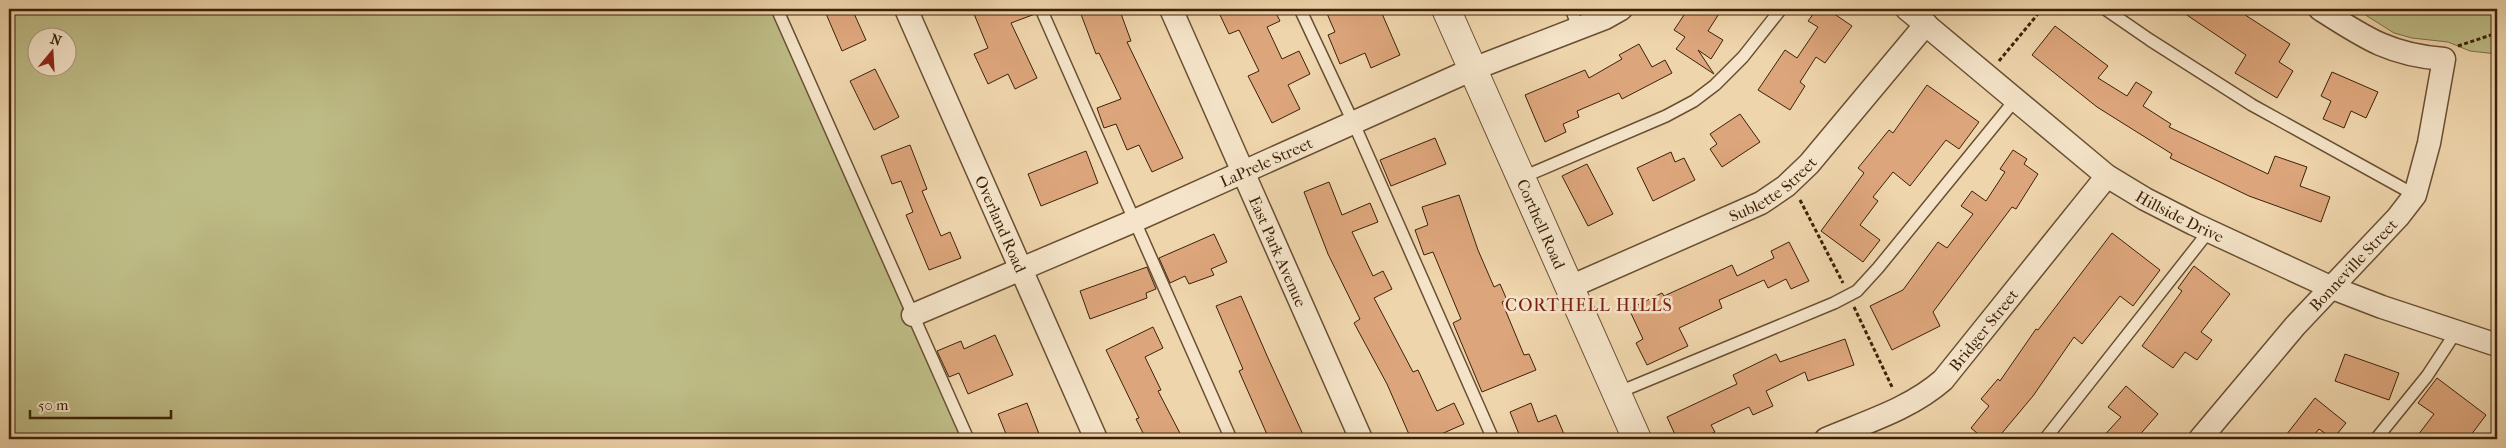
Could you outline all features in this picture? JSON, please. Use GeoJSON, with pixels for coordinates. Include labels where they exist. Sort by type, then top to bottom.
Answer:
{"type":"FeatureCollection","features":[{"type":"Feature","properties":{"kind":"street","name":"Overland Road"},"geometry":{"type":"LineString","coordinates":[[906,9],[1096,439]]}},
{"type":"Feature","properties":{"kind":"street","name":"East Park Avenue"},"geometry":{"type":"LineString","coordinates":[[1171,9],[1360,439]]}},
{"type":"Feature","properties":{"kind":"street","name":"Corthell Road"},"geometry":{"type":"LineString","coordinates":[[1446,9],[1637,439]]}},
{"type":"Feature","properties":{"kind":"street","name":"LaPrele Street"},"geometry":{"type":"LineString","coordinates":[[913,314],[1021,270],[1354,124],[1575,19],[1621,9]]}},
{"type":"Feature","properties":{"kind":"street","name":"Hillside Drive"},"geometry":{"type":"LineString","coordinates":[[1907,9],[2107,176],[2145,199],[2330,287],[2497,345]]}},
{"type":"Feature","properties":{"kind":"street"},"geometry":{"type":"LineString","coordinates":[[2320,9],[2366,38],[2394,51],[2418,57],[2444,59]]}},
{"type":"Feature","properties":{"kind":"street","name":"Sublette Street"},"geometry":{"type":"LineString","coordinates":[[1570,287],[1761,203],[1786,186],[1809,164],[1926,24]]}},
{"type":"Feature","properties":{"kind":"street","name":"Bonneville Street"},"geometry":{"type":"LineString","coordinates":[[2200,439],[2330,287],[2398,217],[2415,195],[2429,143],[2444,59]]}},
{"type":"Feature","properties":{"kind":"street","name":"Bridger Street"},"geometry":{"type":"LineString","coordinates":[[1826,439],[1904,406],[1927,394],[1943,380],[2107,176]]}},
{"type":"Feature","properties":{"kind":"lane"},"geometry":{"type":"LineString","coordinates":[[777,9],[968,439]]}},
{"type":"Feature","properties":{"kind":"lane"},"geometry":{"type":"LineString","coordinates":[[1041,9],[1231,439]]}},
{"type":"Feature","properties":{"kind":"lane"},"geometry":{"type":"LineString","coordinates":[[1300,9],[1354,124],[1493,439]]}},
{"type":"Feature","properties":{"kind":"lane"},"geometry":{"type":"LineString","coordinates":[[1521,178],[1666,116],[1694,102],[1715,85],[1743,57],[1781,9]]}},
{"type":"Feature","properties":{"kind":"lane"},"geometry":{"type":"LineString","coordinates":[[2105,9],[2252,105],[2415,195]]}},
{"type":"Feature","properties":{"kind":"lane"},"geometry":{"type":"LineString","coordinates":[[1616,393],[1834,303],[1856,291],[1878,268],[2016,100]]}},
{"type":"Feature","properties":{"kind":"lane"},"geometry":{"type":"LineString","coordinates":[[2045,439],[2209,231]]}},
{"type":"Feature","properties":{"kind":"lane"},"geometry":{"type":"LineString","coordinates":[[2376,439],[2427,376],[2456,332]]}},
{"type":"Feature","properties":{"kind":"path"},"geometry":{"type":"LineString","coordinates":[[1987,76],[2042,9]]}},
{"type":"Feature","properties":{"kind":"path"},"geometry":{"type":"LineString","coordinates":[[2444,59],[2461,44],[2497,33]]}},
{"type":"Feature","properties":{"kind":"shaded area"},"geometry":{"type":"Polygon","coordinates":[[[9,9],[784,9],[974,439],[9,439],[9,9]]]}},
{"type":"Feature","properties":{"kind":"shaded area"},"geometry":{"type":"Polygon","coordinates":[[[2356,9],[2497,9],[2497,54],[2470,51],[2448,42],[2412,38],[2394,33],[2356,9]]]}},
{"type":"Feature","properties":{"kind":"building"},"geometry":{"type":"Polygon","coordinates":[[[824,9],[852,9],[866,40],[842,51],[824,9]]]}},
{"type":"Feature","properties":{"kind":"building"},"geometry":{"type":"Polygon","coordinates":[[[972,9],[1034,9],[1035,14],[1011,23],[1037,78],[1015,89],[1008,74],[988,84],[974,54],[988,48],[972,9]]]}},
{"type":"Feature","properties":{"kind":"building"},"geometry":{"type":"Polygon","coordinates":[[[1079,9],[1109,9],[1112,14],[1120,11],[1131,41],[1127,42],[1183,158],[1152,172],[1139,145],[1127,150],[1116,124],[1104,128],[1097,108],[1121,99],[1099,53],[1096,54],[1079,9]]]}},
{"type":"Feature","properties":{"kind":"building"},"geometry":{"type":"Polygon","coordinates":[[[1235,9],[1274,9],[1280,21],[1267,27],[1282,59],[1299,51],[1310,74],[1288,85],[1300,109],[1272,123],[1248,76],[1259,71],[1239,30],[1229,34],[1220,15],[1235,9]]]}},
{"type":"Feature","properties":{"kind":"building"},"geometry":{"type":"Polygon","coordinates":[[[1325,9],[1380,9],[1400,55],[1371,68],[1365,53],[1340,64],[1328,35],[1335,32],[1325,9]]]}},
{"type":"Feature","properties":{"kind":"building"},"geometry":{"type":"Polygon","coordinates":[[[1688,9],[1722,9],[1708,31],[1723,40],[1711,59],[1698,50],[1714,74],[1676,49],[1685,37],[1674,30],[1688,9]]]}},
{"type":"Feature","properties":{"kind":"building"},"geometry":{"type":"Polygon","coordinates":[[[1817,9],[1827,9],[1852,26],[1825,63],[1816,57],[1800,82],[1805,86],[1790,110],[1758,90],[1785,50],[1797,58],[1818,27],[1808,21],[1817,9]]]}},
{"type":"Feature","properties":{"kind":"building"},"geometry":{"type":"Polygon","coordinates":[[[2178,9],[2236,9],[2290,44],[2279,62],[2293,71],[2277,98],[2235,73],[2246,55],[2178,9]]]}},
{"type":"Feature","properties":{"kind":"building"},"geometry":{"type":"Polygon","coordinates":[[[2055,26],[2108,66],[2098,78],[2127,96],[2136,82],[2152,92],[2143,106],[2171,124],[2169,127],[2268,174],[2275,156],[2307,167],[2300,186],[2330,197],[2321,222],[2249,196],[2170,158],[2172,154],[2097,107],[2032,55],[2055,26]]]}},
{"type":"Feature","properties":{"kind":"building"},"geometry":{"type":"Polygon","coordinates":[[[1639,44],[1652,67],[1665,60],[1672,73],[1622,99],[1619,93],[1577,111],[1579,117],[1563,124],[1566,132],[1545,142],[1525,95],[1585,70],[1589,78],[1622,59],[1619,55],[1639,44]]]}},
{"type":"Feature","properties":{"kind":"building"},"geometry":{"type":"Polygon","coordinates":[[[875,69],[899,117],[874,130],[850,81],[875,69]]]}},
{"type":"Feature","properties":{"kind":"building"},"geometry":{"type":"Polygon","coordinates":[[[2332,72],[2378,92],[2366,118],[2351,111],[2344,128],[2323,119],[2331,101],[2321,96],[2332,72]]]}},
{"type":"Feature","properties":{"kind":"building"},"geometry":{"type":"Polygon","coordinates":[[[1927,85],[1979,122],[1959,149],[1946,140],[1910,186],[1893,172],[1873,197],[1878,201],[1860,225],[1880,240],[1863,262],[1821,231],[1864,173],[1858,168],[1889,130],[1893,133],[1927,85]]]}},
{"type":"Feature","properties":{"kind":"building"},"geometry":{"type":"Polygon","coordinates":[[[1740,114],[1760,142],[1722,167],[1710,149],[1717,144],[1710,134],[1740,114]]]}},
{"type":"Feature","properties":{"kind":"building"},"geometry":{"type":"Polygon","coordinates":[[[1435,138],[1446,164],[1391,186],[1380,160],[1435,138]]]}},
{"type":"Feature","properties":{"kind":"building"},"geometry":{"type":"Polygon","coordinates":[[[910,145],[927,189],[922,191],[941,236],[950,232],[961,258],[929,270],[906,215],[913,212],[901,181],[892,184],[881,156],[910,145]]]}},
{"type":"Feature","properties":{"kind":"building"},"geometry":{"type":"Polygon","coordinates":[[[2013,150],[2027,159],[2024,164],[2038,174],[2016,209],[2012,207],[1933,312],[1940,326],[1892,350],[1870,306],[1903,290],[1938,242],[1947,248],[1973,214],[1961,206],[1972,191],[1986,201],[2005,172],[2000,169],[2013,150]]]}},
{"type":"Feature","properties":{"kind":"building"},"geometry":{"type":"Polygon","coordinates":[[[1086,151],[1098,183],[1041,206],[1028,174],[1086,151]]]}},
{"type":"Feature","properties":{"kind":"building"},"geometry":{"type":"Polygon","coordinates":[[[1671,152],[1675,162],[1684,158],[1695,180],[1653,201],[1637,168],[1671,152]]]}},
{"type":"Feature","properties":{"kind":"building"},"geometry":{"type":"Polygon","coordinates":[[[1587,164],[1613,214],[1588,226],[1562,176],[1587,164]]]}},
{"type":"Feature","properties":{"kind":"building"},"geometry":{"type":"Polygon","coordinates":[[[1329,182],[1342,215],[1370,203],[1378,222],[1352,232],[1373,276],[1383,271],[1392,289],[1374,298],[1413,372],[1418,370],[1437,411],[1454,403],[1464,424],[1430,439],[1411,439],[1387,384],[1354,323],[1360,319],[1328,254],[1304,192],[1329,182]]]}},
{"type":"Feature","properties":{"kind":"building"},"geometry":{"type":"Polygon","coordinates":[[[1459,195],[1478,250],[1494,287],[1500,284],[1507,300],[1502,302],[1524,355],[1529,354],[1536,370],[1482,392],[1453,323],[1461,319],[1433,252],[1424,255],[1415,230],[1428,225],[1422,207],[1459,195]]]}},
{"type":"Feature","properties":{"kind":"building"},"geometry":{"type":"Polygon","coordinates":[[[2112,233],[2160,270],[2133,306],[2120,296],[2082,344],[2074,337],[2033,396],[1997,439],[1984,439],[1971,428],[1989,406],[1981,399],[1998,379],[2000,381],[2036,329],[2038,330],[2112,233]]]}},
{"type":"Feature","properties":{"kind":"building"},"geometry":{"type":"Polygon","coordinates":[[[1214,234],[1227,262],[1211,269],[1214,275],[1189,284],[1185,276],[1170,283],[1159,258],[1214,234]]]}},
{"type":"Feature","properties":{"kind":"building"},"geometry":{"type":"Polygon","coordinates":[[[1789,242],[1809,281],[1791,289],[1786,279],[1768,288],[1764,280],[1719,300],[1722,308],[1679,328],[1688,346],[1647,365],[1636,343],[1643,339],[1629,309],[1662,293],[1664,296],[1732,265],[1737,276],[1774,258],[1771,251],[1789,242]]]}},
{"type":"Feature","properties":{"kind":"building"},"geometry":{"type":"Polygon","coordinates":[[[2194,266],[2230,294],[2201,332],[2212,340],[2197,360],[2185,352],[2173,368],[2142,346],[2182,291],[2178,288],[2194,266]]]}},
{"type":"Feature","properties":{"kind":"building"},"geometry":{"type":"Polygon","coordinates":[[[1147,267],[1156,289],[1146,293],[1147,298],[1090,319],[1080,291],[1147,267]]]}},
{"type":"Feature","properties":{"kind":"building"},"geometry":{"type":"Polygon","coordinates":[[[1241,296],[1305,439],[1269,439],[1239,371],[1243,369],[1216,306],[1241,296]]]}},
{"type":"Feature","properties":{"kind":"building"},"geometry":{"type":"Polygon","coordinates":[[[1153,327],[1163,348],[1145,357],[1161,390],[1158,391],[1183,439],[1146,439],[1136,419],[1139,418],[1106,350],[1153,327]]]}},
{"type":"Feature","properties":{"kind":"building"},"geometry":{"type":"Polygon","coordinates":[[[995,335],[1013,375],[968,394],[959,373],[949,377],[937,351],[961,341],[964,349],[995,335]]]}},
{"type":"Feature","properties":{"kind":"building"},"geometry":{"type":"Polygon","coordinates":[[[1845,339],[1854,365],[1808,381],[1805,372],[1766,391],[1773,406],[1753,415],[1749,407],[1711,425],[1715,432],[1700,439],[1677,439],[1667,417],[1737,384],[1733,375],[1776,354],[1780,362],[1845,339]]]}},
{"type":"Feature","properties":{"kind":"building"},"geometry":{"type":"Polygon","coordinates":[[[2345,354],[2399,373],[2389,400],[2335,381],[2345,354]]]}},
{"type":"Feature","properties":{"kind":"building"},"geometry":{"type":"Polygon","coordinates":[[[2437,378],[2486,415],[2468,439],[2415,439],[2434,414],[2418,403],[2437,378]]]}},
{"type":"Feature","properties":{"kind":"building"},"geometry":{"type":"Polygon","coordinates":[[[2126,386],[2158,414],[2136,439],[2101,439],[2121,417],[2108,407],[2126,386]]]}},
{"type":"Feature","properties":{"kind":"building"},"geometry":{"type":"Polygon","coordinates":[[[2315,398],[2346,423],[2333,439],[2319,429],[2311,439],[2283,439],[2315,398]]]}},
{"type":"Feature","properties":{"kind":"building"},"geometry":{"type":"Polygon","coordinates":[[[1027,403],[1041,439],[1008,439],[998,414],[1027,403]]]}},
{"type":"Feature","properties":{"kind":"building"},"geometry":{"type":"Polygon","coordinates":[[[1531,403],[1538,422],[1556,415],[1566,439],[1521,439],[1510,412],[1531,403]]]}},
{"type":"Feature","properties":{"kind":"district","name":"CORTHELL HILLS"},"geometry":{"type":"Point","coordinates":[1589,305]}}]}
